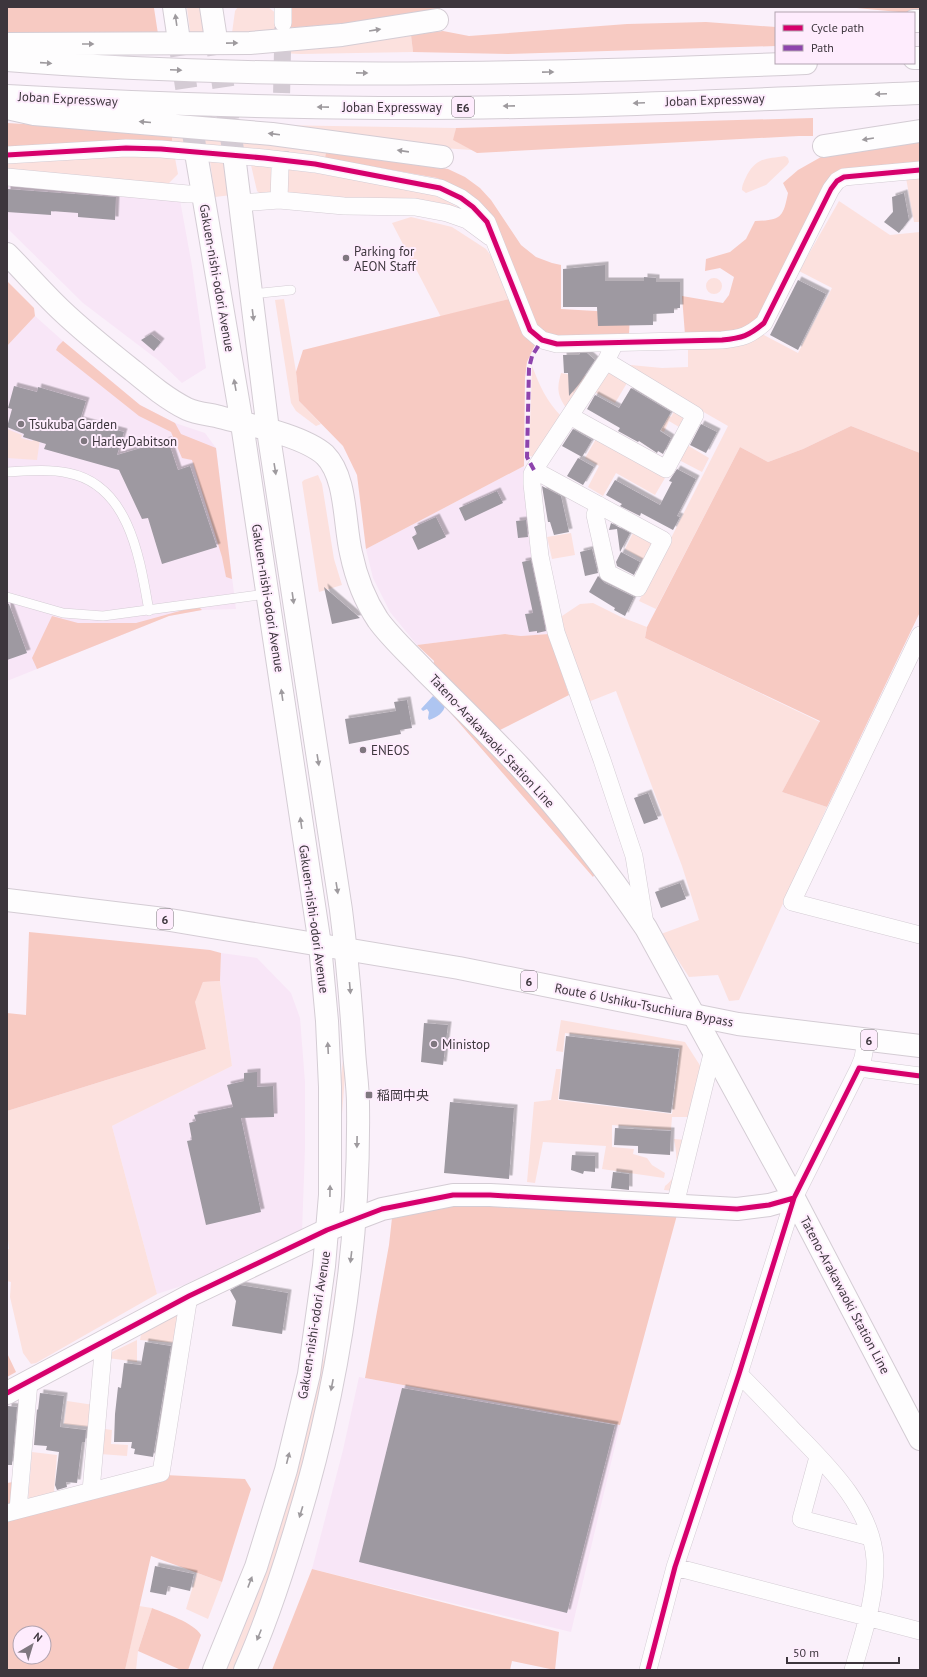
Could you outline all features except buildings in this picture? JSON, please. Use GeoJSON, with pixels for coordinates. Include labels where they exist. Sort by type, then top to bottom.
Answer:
{"type":"FeatureCollection","features":[{"type":"Feature","properties":{"kind":"main road"},"geometry":{"type":"LineString","coordinates":[[174,7],[178,34]]}},
{"type":"Feature","properties":{"kind":"main road"},"geometry":{"type":"LineString","coordinates":[[211,7],[215,33]]}},
{"type":"Feature","properties":{"kind":"main road"},"geometry":{"type":"LineString","coordinates":[[7,44],[250,43],[342,35],[437,20]]}},
{"type":"Feature","properties":{"kind":"main road"},"geometry":{"type":"LineString","coordinates":[[7,60],[195,70],[372,73],[555,72],[778,64]]}},
{"type":"Feature","properties":{"kind":"main road","name":"Joban Expressway"},"geometry":{"type":"LineString","coordinates":[[7,96],[198,104],[380,108],[561,105],[920,93]]}},
{"type":"Feature","properties":{"kind":"main road"},"geometry":{"type":"LineString","coordinates":[[7,108],[34,114],[272,134],[442,156]]}},
{"type":"Feature","properties":{"kind":"main road"},"geometry":{"type":"LineString","coordinates":[[824,146],[920,131]]}},
{"type":"Feature","properties":{"kind":"main road","name":"Gakuen-nishi-odori Avenue"},"geometry":{"type":"LineString","coordinates":[[197,159],[242,424],[266,594],[320,945],[327,1021],[330,1087],[330,1195],[324,1266],[309,1374],[286,1470],[256,1567],[214,1670]]}},
{"type":"Feature","properties":{"kind":"main road","name":"Gakuen-nishi-odori Avenue"},"geometry":{"type":"LineString","coordinates":[[236,163],[268,430],[346,949],[358,1103],[355,1218],[338,1358],[325,1421],[309,1486],[282,1574],[245,1670]]}},
{"type":"Feature","properties":{"kind":"main road","name":"Tateno-Arakawaoki Station Line"},"geometry":{"type":"LineString","coordinates":[[7,254],[62,310],[106,349],[159,392],[187,409],[268,430],[303,442],[327,458],[341,487],[350,550],[356,575],[366,599],[380,622],[407,653],[520,768],[582,840],[646,928],[794,1198],[920,1439]]}},
{"type":"Feature","properties":{"kind":"main road","name":"6"},"geometry":{"type":"LineString","coordinates":[[7,900],[164,919],[346,949]]}},
{"type":"Feature","properties":{"kind":"main road","name":"Route 6 Ushiku-Tsuchiura Bypass"},"geometry":{"type":"LineString","coordinates":[[346,949],[521,979],[738,1024],[920,1046]]}},
{"type":"Feature","properties":{"kind":"main road"},"geometry":{"type":"LineString","coordinates":[[7,1393],[189,1296],[327,1230],[355,1218],[382,1209],[453,1195],[490,1195],[737,1209],[769,1205],[794,1198]]}},
{"type":"Feature","properties":{"kind":"street"},"geometry":{"type":"LineString","coordinates":[[7,155],[126,148],[256,157],[315,164],[440,188],[461,198],[473,207],[487,222],[526,323],[535,335],[542,340],[557,344],[722,340],[742,338],[753,333],[764,323],[831,189],[837,181],[844,177],[920,170]]}},
{"type":"Feature","properties":{"kind":"street"},"geometry":{"type":"LineString","coordinates":[[279,200],[280,168]]}},
{"type":"Feature","properties":{"kind":"street"},"geometry":{"type":"LineString","coordinates":[[7,177],[188,194],[203,194]]}},
{"type":"Feature","properties":{"kind":"street"},"geometry":{"type":"LineString","coordinates":[[240,203],[279,200],[344,206],[415,207],[468,220],[495,240]]}},
{"type":"Feature","properties":{"kind":"street"},"geometry":{"type":"LineString","coordinates":[[615,343],[606,361],[534,470],[532,474],[532,484],[540,556],[556,632],[602,760],[634,856],[646,928]]}},
{"type":"Feature","properties":{"kind":"street"},"geometry":{"type":"LineString","coordinates":[[570,416],[666,469],[695,415],[606,361]]}},
{"type":"Feature","properties":{"kind":"street"},"geometry":{"type":"LineString","coordinates":[[534,470],[599,505],[663,540],[638,588],[608,573],[595,515],[599,505]]}},
{"type":"Feature","properties":{"kind":"street"},"geometry":{"type":"LineString","coordinates":[[920,635],[792,902],[920,935]]}},
{"type":"Feature","properties":{"kind":"street"},"geometry":{"type":"LineString","coordinates":[[648,1670],[674,1567],[739,1374],[794,1198],[859,1068],[863,1058],[866,1040]]}},
{"type":"Feature","properties":{"kind":"street"},"geometry":{"type":"LineString","coordinates":[[675,1205],[713,1050]]}},
{"type":"Feature","properties":{"kind":"street"},"geometry":{"type":"LineString","coordinates":[[859,1068],[920,1076]]}},
{"type":"Feature","properties":{"kind":"street"},"geometry":{"type":"LineString","coordinates":[[29,1382],[12,1512],[161,1473],[189,1296]]}},
{"type":"Feature","properties":{"kind":"street"},"geometry":{"type":"LineString","coordinates":[[91,1491],[104,1341]]}},
{"type":"Feature","properties":{"kind":"street"},"geometry":{"type":"LineString","coordinates":[[739,1374],[818,1457],[851,1497],[860,1511],[874,1549],[874,1589],[853,1670]]}},
{"type":"Feature","properties":{"kind":"street"},"geometry":{"type":"LineString","coordinates":[[818,1457],[801,1519],[870,1537]]}},
{"type":"Feature","properties":{"kind":"street"},"geometry":{"type":"LineString","coordinates":[[674,1567],[920,1631]]}},
{"type":"Feature","properties":{"kind":"lane"},"geometry":{"type":"LineString","coordinates":[[251,294],[290,290]]}},
{"type":"Feature","properties":{"kind":"lane"},"geometry":{"type":"LineString","coordinates":[[7,472],[56,471],[69,473],[80,476],[105,492],[123,516],[132,535],[143,574],[149,611]]}},
{"type":"Feature","properties":{"kind":"lane"},"geometry":{"type":"LineString","coordinates":[[7,597],[63,613],[84,616],[103,616],[266,594]]}},
{"type":"Feature","properties":{"kind":"shaded area"},"geometry":{"type":"Polygon","coordinates":[[[7,7],[154,8],[158,34],[105,37],[7,33],[7,7]]]}},
{"type":"Feature","properties":{"kind":"shaded area"},"geometry":{"type":"Polygon","coordinates":[[[203,7],[207,32],[190,32],[187,8],[203,7]]]}},
{"type":"Feature","properties":{"kind":"shaded area"},"geometry":{"type":"Polygon","coordinates":[[[238,7],[268,7],[277,14],[276,30],[232,33],[235,11],[238,7]]]}},
{"type":"Feature","properties":{"kind":"shaded area"},"geometry":{"type":"Polygon","coordinates":[[[293,7],[440,7],[440,10],[364,22],[286,28],[287,13],[293,7]]]}},
{"type":"Feature","properties":{"kind":"shaded area"},"geometry":{"type":"Polygon","coordinates":[[[846,7],[920,7],[920,14],[915,14],[915,12],[846,7]]]}},
{"type":"Feature","properties":{"kind":"shaded area"},"geometry":{"type":"Polygon","coordinates":[[[706,22],[775,27],[775,46],[508,54],[413,52],[411,35],[443,31],[469,36],[627,24],[706,22]]]}},
{"type":"Feature","properties":{"kind":"shaded area"},"geometry":{"type":"Polygon","coordinates":[[[411,35],[413,52],[301,54],[237,51],[411,35]]]}},
{"type":"Feature","properties":{"kind":"shaded area"},"geometry":{"type":"Polygon","coordinates":[[[813,118],[813,136],[477,153],[453,140],[456,128],[813,118]]]}},
{"type":"Feature","properties":{"kind":"shaded area"},"geometry":{"type":"Polygon","coordinates":[[[7,123],[172,133],[172,142],[121,140],[7,147],[7,123]]]}},
{"type":"Feature","properties":{"kind":"shaded area"},"geometry":{"type":"Polygon","coordinates":[[[272,125],[456,128],[454,140],[472,150],[412,146],[272,125]]]}},
{"type":"Feature","properties":{"kind":"shaded area"},"geometry":{"type":"Polygon","coordinates":[[[172,133],[326,152],[325,158],[172,142],[172,133]]]}},
{"type":"Feature","properties":{"kind":"shaded area"},"geometry":{"type":"Polygon","coordinates":[[[920,141],[920,165],[842,173],[758,321],[740,332],[685,335],[682,296],[723,303],[729,295],[734,277],[720,268],[705,271],[706,259],[730,252],[746,239],[755,221],[770,220],[779,216],[784,208],[788,193],[783,183],[798,170],[821,157],[920,141]]]}},
{"type":"Feature","properties":{"kind":"shaded area"},"geometry":{"type":"Polygon","coordinates":[[[326,152],[427,165],[448,169],[465,177],[480,188],[491,200],[521,245],[536,257],[561,265],[561,309],[630,313],[629,334],[553,336],[542,333],[535,324],[524,302],[450,184],[437,178],[325,158],[326,152]]]}},
{"type":"Feature","properties":{"kind":"shaded area"},"geometry":{"type":"Polygon","coordinates":[[[125,155],[175,158],[178,174],[167,185],[7,171],[7,163],[125,155]]]}},
{"type":"Feature","properties":{"kind":"shaded area"},"geometry":{"type":"Polygon","coordinates":[[[785,156],[788,158],[789,162],[766,185],[746,193],[742,190],[747,175],[755,165],[763,160],[785,156]]]}},
{"type":"Feature","properties":{"kind":"shaded area"},"geometry":{"type":"Polygon","coordinates":[[[210,161],[226,162],[231,195],[215,197],[210,161]]]}},
{"type":"Feature","properties":{"kind":"shaded area"},"geometry":{"type":"Polygon","coordinates":[[[251,165],[274,167],[272,193],[262,195],[257,191],[251,165]]]}},
{"type":"Feature","properties":{"kind":"shaded area"},"geometry":{"type":"Polygon","coordinates":[[[284,169],[346,177],[428,193],[461,209],[290,197],[283,189],[284,169]]]}},
{"type":"Feature","properties":{"kind":"shaded area"},"geometry":{"type":"Polygon","coordinates":[[[920,177],[920,222],[914,222],[906,178],[920,177]]]}},
{"type":"Feature","properties":{"kind":"shaded area"},"geometry":{"type":"Polygon","coordinates":[[[7,183],[180,200],[192,266],[206,368],[182,383],[158,360],[83,303],[7,228],[7,183]]]}},
{"type":"Feature","properties":{"kind":"shaded area"},"geometry":{"type":"Polygon","coordinates":[[[839,201],[890,235],[920,232],[920,453],[851,426],[803,449],[768,462],[740,447],[656,609],[639,601],[728,426],[620,364],[662,368],[688,367],[688,348],[762,334],[798,353],[832,288],[799,271],[839,201]]]}},
{"type":"Feature","properties":{"kind":"shaded area"},"geometry":{"type":"Polygon","coordinates":[[[411,217],[452,227],[486,249],[499,267],[509,299],[441,317],[392,223],[411,217]]]}},
{"type":"Feature","properties":{"kind":"shaded area"},"geometry":{"type":"Polygon","coordinates":[[[714,278],[720,280],[722,286],[720,292],[714,294],[708,292],[706,286],[708,280],[714,278]]]}},
{"type":"Feature","properties":{"kind":"shaded area"},"geometry":{"type":"Polygon","coordinates":[[[7,281],[34,308],[35,316],[7,346],[7,281]]]}},
{"type":"Feature","properties":{"kind":"shaded area"},"geometry":{"type":"Polygon","coordinates":[[[284,299],[296,372],[299,401],[321,424],[316,426],[296,411],[291,403],[275,300],[284,299]]]}},
{"type":"Feature","properties":{"kind":"shaded area"},"geometry":{"type":"Polygon","coordinates":[[[509,299],[527,339],[535,345],[527,362],[525,378],[524,466],[366,549],[357,475],[343,446],[299,401],[296,372],[303,350],[509,299]]]}},
{"type":"Feature","properties":{"kind":"shaded area"},"geometry":{"type":"Polygon","coordinates":[[[35,316],[140,405],[175,423],[205,433],[216,448],[236,609],[202,610],[169,616],[7,681],[7,346],[35,316]]]}},
{"type":"Feature","properties":{"kind":"shaded area"},"geometry":{"type":"Polygon","coordinates":[[[63,341],[140,405],[175,423],[181,434],[216,448],[232,579],[226,577],[222,557],[192,460],[182,458],[171,432],[139,416],[56,350],[63,341]]]}},
{"type":"Feature","properties":{"kind":"shaded area"},"geometry":{"type":"Polygon","coordinates":[[[532,366],[548,399],[562,417],[535,457],[529,456],[532,366]]]}},
{"type":"Feature","properties":{"kind":"shaded area"},"geometry":{"type":"Polygon","coordinates":[[[561,373],[577,376],[590,375],[568,411],[560,397],[558,389],[561,373]]]}},
{"type":"Feature","properties":{"kind":"shaded area"},"geometry":{"type":"Polygon","coordinates":[[[610,373],[627,383],[615,403],[593,391],[604,374],[610,373]]]}},
{"type":"Feature","properties":{"kind":"shaded area"},"geometry":{"type":"Polygon","coordinates":[[[675,410],[688,416],[679,427],[669,421],[664,432],[659,429],[667,415],[671,417],[675,410]]]}},
{"type":"Feature","properties":{"kind":"shaded area"},"geometry":{"type":"Polygon","coordinates":[[[851,426],[920,453],[920,612],[827,807],[782,792],[820,721],[645,638],[647,627],[740,447],[768,462],[803,449],[851,426]]]}},
{"type":"Feature","properties":{"kind":"shaded area"},"geometry":{"type":"Polygon","coordinates":[[[7,429],[22,435],[21,438],[32,441],[35,438],[40,439],[37,460],[7,458],[7,429]]]}},
{"type":"Feature","properties":{"kind":"shaded area"},"geometry":{"type":"Polygon","coordinates":[[[596,439],[665,478],[655,495],[616,473],[603,496],[588,487],[599,466],[585,458],[596,439]]]}},
{"type":"Feature","properties":{"kind":"shaded area"},"geometry":{"type":"Polygon","coordinates":[[[687,445],[709,458],[702,472],[679,460],[687,445]]]}},
{"type":"Feature","properties":{"kind":"shaded area"},"geometry":{"type":"Polygon","coordinates":[[[524,466],[534,553],[549,634],[521,636],[505,634],[417,645],[390,612],[373,578],[366,549],[524,466]]]}},
{"type":"Feature","properties":{"kind":"shaded area"},"geometry":{"type":"Polygon","coordinates":[[[318,475],[322,484],[334,559],[342,585],[319,592],[302,482],[318,475]]]}},
{"type":"Feature","properties":{"kind":"shaded area"},"geometry":{"type":"Polygon","coordinates":[[[634,531],[652,541],[652,545],[644,560],[625,549],[634,531]]]}},
{"type":"Feature","properties":{"kind":"shaded area"},"geometry":{"type":"Polygon","coordinates":[[[571,533],[575,555],[552,559],[547,537],[571,533]]]}},
{"type":"Feature","properties":{"kind":"shaded area"},"geometry":{"type":"Polygon","coordinates":[[[593,603],[621,617],[647,627],[645,638],[820,722],[782,792],[827,807],[739,1000],[729,1001],[718,975],[689,977],[661,934],[699,920],[682,866],[616,691],[588,702],[559,618],[580,604],[593,603]]]}},
{"type":"Feature","properties":{"kind":"shaded area"},"geometry":{"type":"Polygon","coordinates":[[[198,606],[202,610],[169,616],[37,669],[32,658],[52,616],[78,623],[136,623],[198,606]]]}},
{"type":"Feature","properties":{"kind":"shaded area"},"geometry":{"type":"Polygon","coordinates":[[[505,634],[521,636],[549,634],[569,695],[498,731],[433,668],[434,661],[417,645],[505,634]]]}},
{"type":"Feature","properties":{"kind":"shaded area"},"geometry":{"type":"Polygon","coordinates":[[[447,709],[485,741],[597,871],[593,877],[447,709]]]}},
{"type":"Feature","properties":{"kind":"shaded area"},"geometry":{"type":"Polygon","coordinates":[[[29,932],[210,950],[221,953],[220,981],[203,982],[195,1002],[206,1049],[7,1111],[7,1013],[26,1015],[29,932]]]}},
{"type":"Feature","properties":{"kind":"shaded area"},"geometry":{"type":"Polygon","coordinates":[[[221,953],[257,958],[291,993],[300,1018],[305,1082],[305,1149],[302,1232],[271,1243],[184,1285],[157,1294],[112,1126],[232,1066],[220,981],[221,953]]]}},
{"type":"Feature","properties":{"kind":"shaded area"},"geometry":{"type":"Polygon","coordinates":[[[220,981],[232,1066],[112,1126],[157,1294],[36,1363],[31,1364],[23,1353],[10,1297],[11,1282],[7,1281],[7,1250],[9,1249],[7,1232],[7,1111],[206,1049],[194,1002],[203,982],[220,981]]]}},
{"type":"Feature","properties":{"kind":"shaded area"},"geometry":{"type":"Polygon","coordinates":[[[339,1003],[343,1003],[347,1050],[342,1114],[341,1185],[337,1185],[337,1115],[344,1050],[339,1003]]]}},
{"type":"Feature","properties":{"kind":"shaded area"},"geometry":{"type":"Polygon","coordinates":[[[561,1020],[685,1042],[701,1067],[689,1117],[672,1117],[671,1130],[612,1125],[612,1147],[634,1149],[633,1154],[647,1158],[652,1165],[665,1173],[664,1178],[602,1169],[606,1146],[543,1142],[535,1183],[527,1182],[534,1102],[551,1100],[556,1069],[561,1069],[558,1100],[672,1114],[680,1048],[565,1033],[563,1052],[556,1051],[561,1020]]]}},
{"type":"Feature","properties":{"kind":"shaded area"},"geometry":{"type":"Polygon","coordinates":[[[674,1139],[686,1140],[673,1191],[664,1190],[675,1171],[676,1152],[674,1139]]]}},
{"type":"Feature","properties":{"kind":"shaded area"},"geometry":{"type":"Polygon","coordinates":[[[453,1205],[677,1215],[620,1425],[365,1378],[389,1245],[392,1218],[410,1211],[453,1205]]]}},
{"type":"Feature","properties":{"kind":"shaded area"},"geometry":{"type":"Polygon","coordinates":[[[337,1279],[342,1279],[308,1462],[270,1581],[235,1670],[225,1670],[262,1578],[326,1351],[337,1279]]]}},
{"type":"Feature","properties":{"kind":"shaded area"},"geometry":{"type":"Polygon","coordinates":[[[178,1313],[176,1343],[140,1340],[141,1335],[178,1313]]]}},
{"type":"Feature","properties":{"kind":"shaded area"},"geometry":{"type":"Polygon","coordinates":[[[137,1340],[137,1362],[108,1358],[110,1353],[137,1340]]]}},
{"type":"Feature","properties":{"kind":"shaded area"},"geometry":{"type":"Polygon","coordinates":[[[7,1353],[16,1372],[7,1377],[7,1353]]]}},
{"type":"Feature","properties":{"kind":"shaded area"},"geometry":{"type":"Polygon","coordinates":[[[359,1377],[620,1425],[571,1632],[312,1569],[343,1450],[359,1377]]]}},
{"type":"Feature","properties":{"kind":"shaded area"},"geometry":{"type":"Polygon","coordinates":[[[67,1401],[94,1405],[91,1427],[64,1424],[67,1401]]]}},
{"type":"Feature","properties":{"kind":"shaded area"},"geometry":{"type":"Polygon","coordinates":[[[105,1429],[112,1430],[111,1444],[128,1445],[127,1456],[100,1454],[105,1429]]]}},
{"type":"Feature","properties":{"kind":"shaded area"},"geometry":{"type":"Polygon","coordinates":[[[32,1452],[57,1455],[54,1492],[28,1501],[32,1452]]]}},
{"type":"Feature","properties":{"kind":"shaded area"},"geometry":{"type":"Polygon","coordinates":[[[165,1475],[245,1479],[251,1489],[222,1582],[151,1556],[125,1670],[7,1670],[7,1518],[165,1475]]]}},
{"type":"Feature","properties":{"kind":"shaded area"},"geometry":{"type":"Polygon","coordinates":[[[13,1482],[11,1506],[7,1507],[7,1483],[13,1482]]]}},
{"type":"Feature","properties":{"kind":"shaded area"},"geometry":{"type":"Polygon","coordinates":[[[312,1569],[559,1632],[555,1670],[512,1661],[510,1670],[272,1670],[312,1569]]]}},
{"type":"Feature","properties":{"kind":"shaded area"},"geometry":{"type":"Polygon","coordinates":[[[197,1573],[222,1582],[208,1619],[186,1609],[197,1573]]]}},
{"type":"Feature","properties":{"kind":"shaded area"},"geometry":{"type":"Polygon","coordinates":[[[139,1606],[152,1608],[138,1651],[136,1670],[125,1670],[139,1606]]]}},
{"type":"Feature","properties":{"kind":"shaded area"},"geometry":{"type":"Polygon","coordinates":[[[152,1608],[186,1622],[201,1635],[188,1670],[181,1670],[138,1651],[152,1608]]]}},
{"type":"Feature","properties":{"kind":"water"},"geometry":{"type":"Polygon","coordinates":[[[433,696],[445,705],[445,708],[440,714],[429,720],[429,712],[427,709],[423,711],[421,709],[433,696]]]}},
{"type":"Feature","properties":{"kind":"tunnel"},"geometry":{"type":"LineString","coordinates":[[280,168],[283,27]]}},
{"type":"Feature","properties":{"kind":"tunnel"},"geometry":{"type":"LineString","coordinates":[[215,33],[235,163]]}},
{"type":"Feature","properties":{"kind":"tunnel"},"geometry":{"type":"LineString","coordinates":[[178,34],[197,159]]}},
{"type":"Feature","properties":{"kind":"marked path"},"geometry":{"type":"LineString","coordinates":[[534,470],[527,457],[529,368],[532,356],[542,340]]}},
{"type":"Feature","properties":{"kind":"cycle path"},"geometry":{"type":"LineString","coordinates":[[7,155],[126,148],[161,149],[315,164],[440,188],[461,198],[473,207],[487,222],[530,330],[542,340],[557,344],[722,340],[749,334],[764,323],[831,189],[837,181],[844,177],[920,170]]}},
{"type":"Feature","properties":{"kind":"cycle path"},"geometry":{"type":"LineString","coordinates":[[648,1670],[675,1567],[739,1374],[794,1198],[859,1068],[920,1076]]}},
{"type":"Feature","properties":{"kind":"cycle path"},"geometry":{"type":"LineString","coordinates":[[7,1393],[189,1296],[327,1230],[382,1209],[453,1195],[490,1195],[737,1209],[769,1205],[794,1198]]}},
{"type":"Feature","properties":{"kind":"place","name":"Parking for AEON Staff"},"geometry":{"type":"Point","coordinates":[346,258]}},
{"type":"Feature","properties":{"kind":"place","name":"Tsukuba Garden"},"geometry":{"type":"Point","coordinates":[21,424]}},
{"type":"Feature","properties":{"kind":"place","name":"HarleyDabitson"},"geometry":{"type":"Point","coordinates":[84,441]}},
{"type":"Feature","properties":{"kind":"place","name":"ENEOS"},"geometry":{"type":"Point","coordinates":[363,750]}},
{"type":"Feature","properties":{"kind":"place","name":"Ministop"},"geometry":{"type":"Point","coordinates":[434,1044]}},
{"type":"Feature","properties":{"kind":"place","name":"稲岡中央"},"geometry":{"type":"Point","coordinates":[369,1095]}}]}
